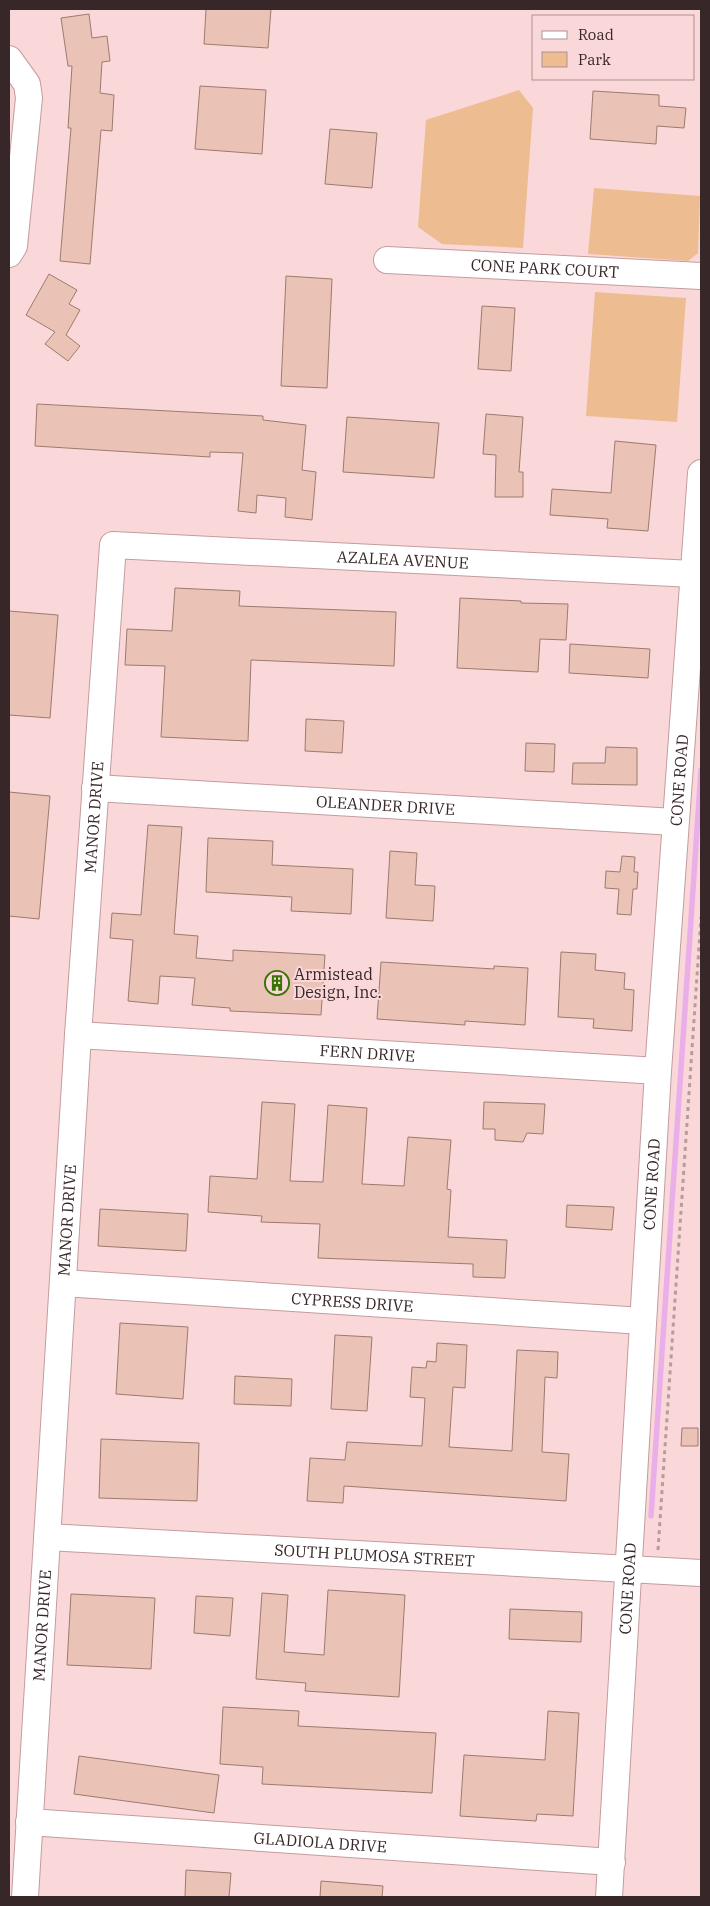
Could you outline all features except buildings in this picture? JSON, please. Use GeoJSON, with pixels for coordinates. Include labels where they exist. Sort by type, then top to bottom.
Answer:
{"type":"FeatureCollection","features":[{"type":"Feature","properties":{"kind":"street"},"geometry":{"type":"LineString","coordinates":[[9,59],[27,84],[29,98],[14,246],[9,254]]}},
{"type":"Feature","properties":{"kind":"street","name":"CONE PARK COURT"},"geometry":{"type":"LineString","coordinates":[[387,260],[701,276]]}},
{"type":"Feature","properties":{"kind":"street","name":"CONE ROAD"},"geometry":{"type":"LineString","coordinates":[[609,1897],[658,1072],[701,472]]}},
{"type":"Feature","properties":{"kind":"street","name":"AZALEA AVENUE"},"geometry":{"type":"LineString","coordinates":[[113,545],[693,574]]}},
{"type":"Feature","properties":{"kind":"street","name":"MANOR DRIVE"},"geometry":{"type":"LineString","coordinates":[[25,1897],[78,1035],[113,545]]}},
{"type":"Feature","properties":{"kind":"street","name":"OLEANDER DRIVE"},"geometry":{"type":"LineString","coordinates":[[95,788],[675,822]]}},
{"type":"Feature","properties":{"kind":"street","name":"FERN DRIVE"},"geometry":{"type":"LineString","coordinates":[[78,1035],[658,1072]]}},
{"type":"Feature","properties":{"kind":"street","name":"CYPRESS DRIVE"},"geometry":{"type":"LineString","coordinates":[[63,1284],[643,1321]]}},
{"type":"Feature","properties":{"kind":"street","name":"SOUTH PLUMOSA STREET"},"geometry":{"type":"LineString","coordinates":[[47,1537],[628,1570],[701,1572]]}},
{"type":"Feature","properties":{"kind":"street","name":"GLADIOLA DRIVE"},"geometry":{"type":"LineString","coordinates":[[29,1822],[612,1862]]}},
{"type":"Feature","properties":{"kind":"path"},"geometry":{"type":"LineString","coordinates":[[656,1571],[701,917]]}},
{"type":"Feature","properties":{"kind":"green space"},"geometry":{"type":"Polygon","coordinates":[[[519,90],[533,108],[523,248],[442,244],[418,227],[426,120],[519,90]]]}},
{"type":"Feature","properties":{"kind":"green space"},"geometry":{"type":"Polygon","coordinates":[[[594,188],[700,196],[698,253],[688,261],[588,254],[594,188]]]}},
{"type":"Feature","properties":{"kind":"green space"},"geometry":{"type":"Polygon","coordinates":[[[595,292],[686,298],[677,422],[586,416],[595,292]]]}},
{"type":"Feature","properties":{"kind":"waterway"},"geometry":{"type":"LineString","coordinates":[[651,1516],[701,770]]}},
{"type":"Feature","properties":{"kind":"place","name":"Armistead Design, Inc."},"geometry":{"type":"Point","coordinates":[277,983]}}]}
